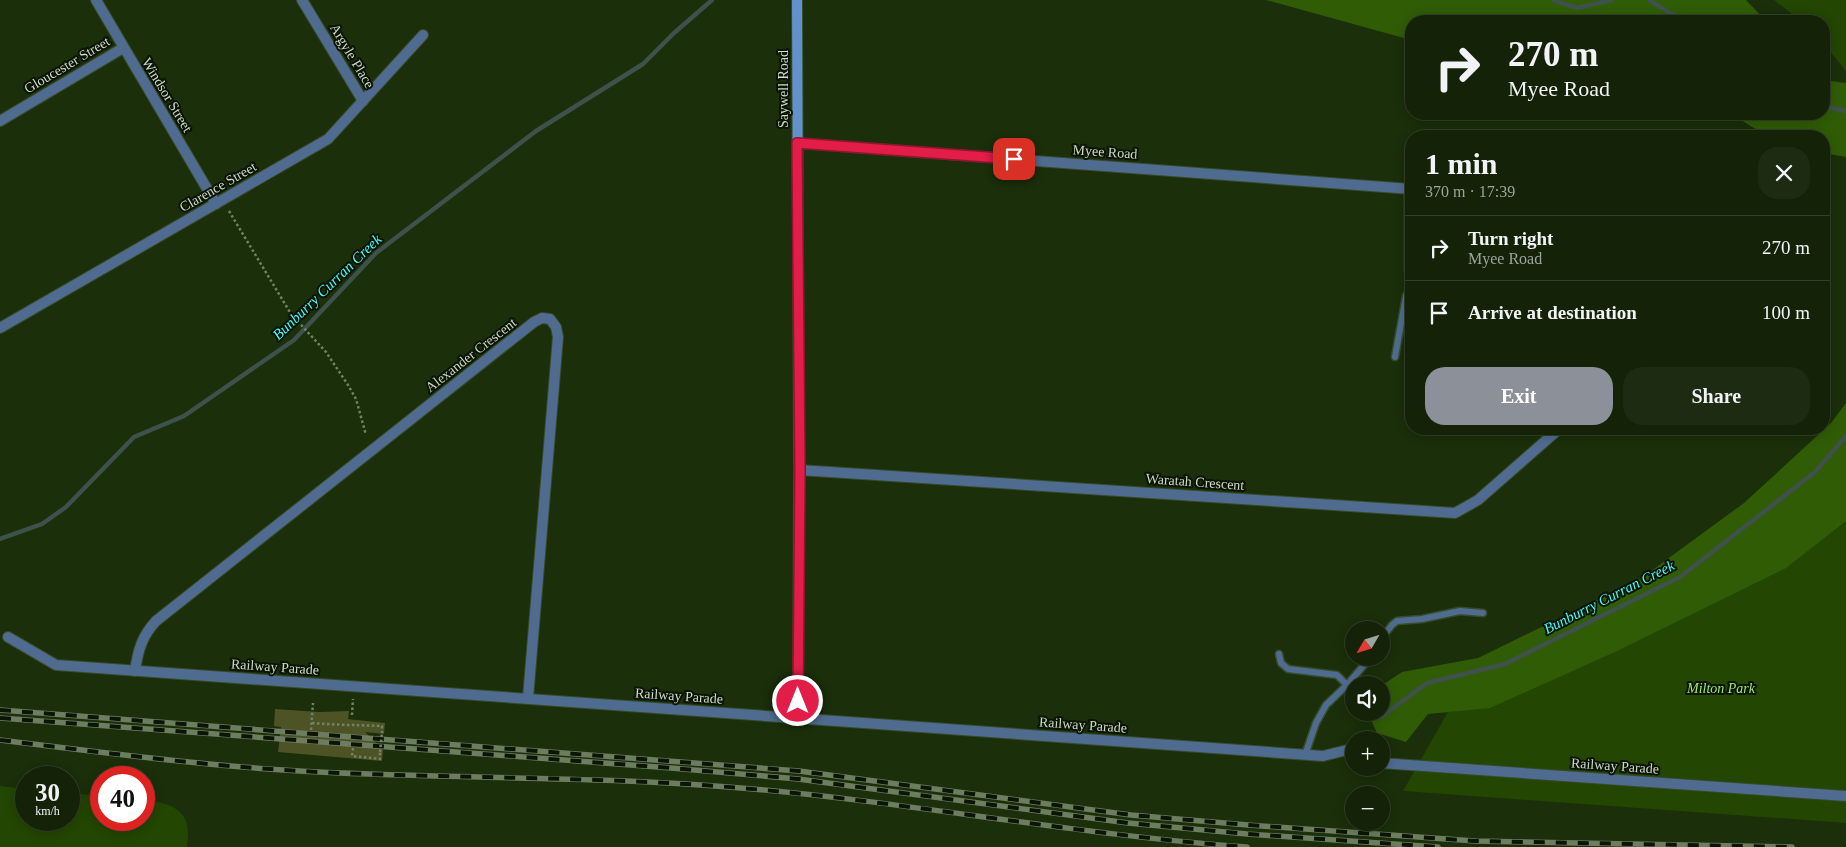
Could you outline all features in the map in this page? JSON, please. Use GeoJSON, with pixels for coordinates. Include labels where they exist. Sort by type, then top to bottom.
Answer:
{"type":"FeatureCollection","features":[{"type":"Feature","properties":{"kind":"street","name":"Windsor Street"},"geometry":{"type":"LineString","coordinates":[[96,0],[216,204]]}},
{"type":"Feature","properties":{"kind":"street","name":"Argyle Place"},"geometry":{"type":"LineString","coordinates":[[302,0],[363,101]]}},
{"type":"Feature","properties":{"kind":"street","name":"Saywell Road"},"geometry":{"type":"LineString","coordinates":[[797,0],[800,470],[798,719]]}},
{"type":"Feature","properties":{"kind":"street","name":"Clarence Street"},"geometry":{"type":"LineString","coordinates":[[0,328],[328,139],[423,35]]}},
{"type":"Feature","properties":{"kind":"street","name":"Gloucester Street"},"geometry":{"type":"LineString","coordinates":[[0,121],[123,48]]}},
{"type":"Feature","properties":{"kind":"street","name":"Myee Road"},"geometry":{"type":"LineString","coordinates":[[797,143],[1405,189]]}},
{"type":"Feature","properties":{"kind":"street","name":"Alexander Crescent"},"geometry":{"type":"LineString","coordinates":[[135,671],[141,642],[147,631],[156,621],[534,322],[542,318],[550,320],[556,327],[558,338],[528,698]]}},
{"type":"Feature","properties":{"kind":"street","name":"Waratah Crescent"},"geometry":{"type":"LineString","coordinates":[[800,470],[1454,513],[1478,500],[1552,435]]}},
{"type":"Feature","properties":{"kind":"street","name":"Railway Parade"},"geometry":{"type":"LineString","coordinates":[[8,636],[56,665],[1305,755],[1324,756],[1345,751]]}},
{"type":"Feature","properties":{"kind":"street","name":"Railway Parade"},"geometry":{"type":"LineString","coordinates":[[1390,764],[1846,796]]}},
{"type":"Feature","properties":{"kind":"lane"},"geometry":{"type":"LineString","coordinates":[[1395,357],[1405,302]]}},
{"type":"Feature","properties":{"kind":"lane"},"geometry":{"type":"LineString","coordinates":[[1390,628],[1398,621],[1422,619],[1460,611],[1483,613]]}},
{"type":"Feature","properties":{"kind":"lane"},"geometry":{"type":"LineString","coordinates":[[1279,654],[1281,663],[1288,669],[1338,674],[1345,683]]}},
{"type":"Feature","properties":{"kind":"lane"},"geometry":{"type":"LineString","coordinates":[[1355,676],[1363,666]]}},
{"type":"Feature","properties":{"kind":"lane"},"geometry":{"type":"LineString","coordinates":[[1305,755],[1316,723],[1326,705],[1345,687]]}},
{"type":"Feature","properties":{"kind":"path"},"geometry":{"type":"LineString","coordinates":[[216,204],[228,209],[287,309],[326,352],[356,399],[366,435]]}},
{"type":"Feature","properties":{"kind":"path"},"geometry":{"type":"LineString","coordinates":[[311,730],[313,702]]}},
{"type":"Feature","properties":{"kind":"path"},"geometry":{"type":"LineString","coordinates":[[352,714],[353,706]]}},
{"type":"Feature","properties":{"kind":"path"},"geometry":{"type":"LineString","coordinates":[[312,723],[346,726],[354,724],[382,726],[380,759],[352,756],[353,748]]}},
{"type":"Feature","properties":{"kind":"green space"},"geometry":{"type":"Polygon","coordinates":[[[1266,0],[1746,0],[1760,15],[1405,15],[1405,38],[1266,0]]]}},
{"type":"Feature","properties":{"kind":"green space"},"geometry":{"type":"Polygon","coordinates":[[[1774,0],[1846,0],[1846,71],[1830,51],[1830,15],[1793,15],[1774,0]]]}},
{"type":"Feature","properties":{"kind":"green space"},"geometry":{"type":"Polygon","coordinates":[[[1830,81],[1846,83],[1846,157],[1830,154],[1830,130],[1757,130],[1741,120],[1830,120],[1830,81]]]}},
{"type":"Feature","properties":{"kind":"green space"},"geometry":{"type":"Polygon","coordinates":[[[1846,403],[1846,521],[1786,568],[1615,652],[1490,708],[1428,714],[1406,742],[1390,737],[1390,731],[1376,731],[1372,721],[1390,721],[1390,680],[1402,672],[1478,658],[1640,579],[1744,503],[1818,435],[1830,435],[1830,424],[1846,403]]]}},
{"type":"Feature","properties":{"kind":"green space","name":"Milton Park"},"geometry":{"type":"Polygon","coordinates":[[[1846,465],[1846,823],[1403,791],[1449,710],[1846,465]]]}},
{"type":"Feature","properties":{"kind":"green space"},"geometry":{"type":"Polygon","coordinates":[[[0,786],[15,788],[15,831],[80,831],[80,794],[90,795],[90,831],[155,831],[155,801],[173,807],[179,812],[187,825],[188,835],[187,847],[0,847],[0,786]]]}},
{"type":"Feature","properties":{"kind":"building"},"geometry":{"type":"Polygon","coordinates":[[[275,709],[319,712],[349,711],[348,719],[385,723],[384,734],[365,732],[383,750],[382,761],[278,752],[281,727],[274,726],[275,709]]]}},
{"type":"Feature","properties":{"kind":"waterway","name":"Bunburry Curran Creek"},"geometry":{"type":"LineString","coordinates":[[0,539],[42,524],[66,507],[134,437],[184,416],[294,340],[376,253],[536,131],[643,64],[674,33],[712,0]]}},
{"type":"Feature","properties":{"kind":"waterway","name":"Bunburry Curran Creek"},"geometry":{"type":"LineString","coordinates":[[1553,0],[1577,8],[1612,0]]}},
{"type":"Feature","properties":{"kind":"waterway","name":"Bunburry Curran Creek"},"geometry":{"type":"LineString","coordinates":[[1649,0],[1673,15]]}},
{"type":"Feature","properties":{"kind":"waterway","name":"Bunburry Curran Creek"},"geometry":{"type":"LineString","coordinates":[[1830,107],[1846,111]]}},
{"type":"Feature","properties":{"kind":"waterway","name":"Bunburry Curran Creek"},"geometry":{"type":"LineString","coordinates":[[1390,710],[1427,683],[1505,664],[1680,577],[1815,472],[1846,436]]}},
{"type":"Feature","properties":{"kind":"railway"},"geometry":{"type":"LineString","coordinates":[[0,710],[799,771],[1131,815],[1248,825],[1475,841],[1792,847]]}},
{"type":"Feature","properties":{"kind":"railway"},"geometry":{"type":"LineString","coordinates":[[0,718],[798,779],[1128,823],[1247,834],[1438,847]]}},
{"type":"Feature","properties":{"kind":"railway"},"geometry":{"type":"LineString","coordinates":[[0,740],[160,759],[279,770],[635,781],[741,788],[867,801],[1120,835],[1247,847]]}},
{"type":"Feature","properties":{"kind":"route"},"geometry":{"type":"LineString","coordinates":[[798,701],[800,470],[797,143],[1014,159]]}}]}
